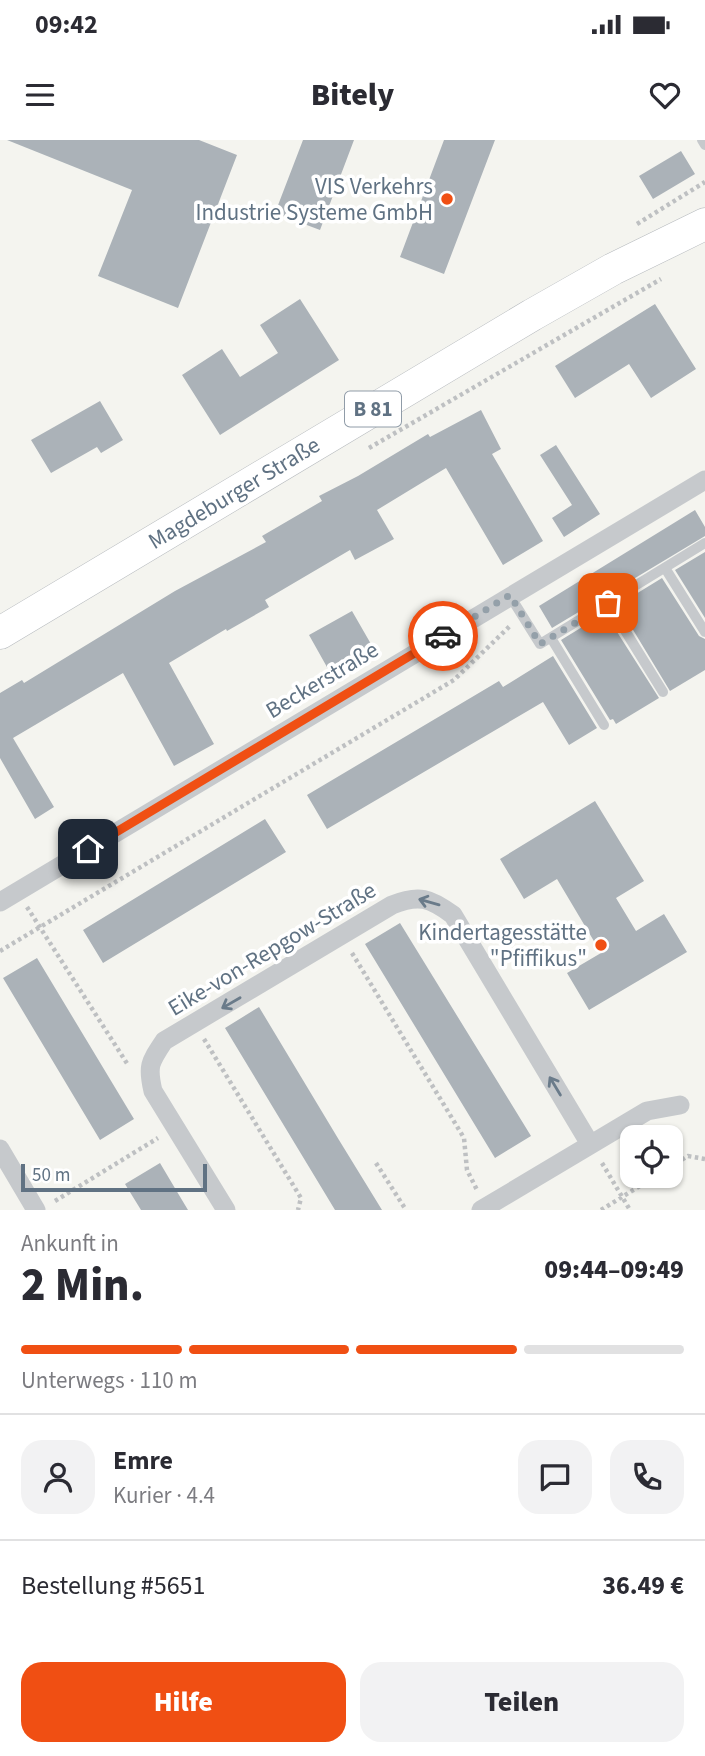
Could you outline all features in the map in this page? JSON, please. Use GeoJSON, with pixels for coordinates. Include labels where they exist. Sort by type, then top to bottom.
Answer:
{"type":"FeatureCollection","features":[{"type":"Feature","properties":{"kind":"main road","name":"Magdeburger Straße"},"geometry":{"type":"LineString","coordinates":[[614,269],[704,190]]}},
{"type":"Feature","properties":{"kind":"main road","name":"Magdeburger Straße"},"geometry":{"type":"LineString","coordinates":[[0,633],[399,394],[614,269],[705,225]]}},
{"type":"Feature","properties":{"kind":"street","name":"Beckerstraße"},"geometry":{"type":"LineString","coordinates":[[9,897],[705,480]]}},
{"type":"Feature","properties":{"kind":"street","name":"Eike-von-Repgow-Straße"},"geometry":{"type":"LineString","coordinates":[[149,1074],[151,1062],[164,1041],[392,905],[411,898],[434,901],[453,915],[590,1144]]}},
{"type":"Feature","properties":{"kind":"street"},"geometry":{"type":"LineString","coordinates":[[149,1074],[153,1091],[226,1210]]}},
{"type":"Feature","properties":{"kind":"street"},"geometry":{"type":"LineString","coordinates":[[483,1208],[647,1111],[680,1105]]}},
{"type":"Feature","properties":{"kind":"street"},"geometry":{"type":"LineString","coordinates":[[0,1149],[43,1207]]}},
{"type":"Feature","properties":{"kind":"lane"},"geometry":{"type":"LineString","coordinates":[[702,140],[705,145]]}},
{"type":"Feature","properties":{"kind":"lane"},"geometry":{"type":"LineString","coordinates":[[510,595],[540,644],[705,543]]}},
{"type":"Feature","properties":{"kind":"lane"},"geometry":{"type":"LineString","coordinates":[[665,568],[705,632]]}},
{"type":"Feature","properties":{"kind":"lane"},"geometry":{"type":"LineString","coordinates":[[608,603],[663,692]]}},
{"type":"Feature","properties":{"kind":"lane"},"geometry":{"type":"LineString","coordinates":[[551,638],[604,725]]}},
{"type":"Feature","properties":{"kind":"path"},"geometry":{"type":"LineString","coordinates":[[0,951],[454,680],[522,615]]}},
{"type":"Feature","properties":{"kind":"path"},"geometry":{"type":"LineString","coordinates":[[9,897],[41,928],[131,1069],[149,1074]]}},
{"type":"Feature","properties":{"kind":"path"},"geometry":{"type":"LineString","coordinates":[[341,937],[464,1138],[467,1170],[483,1208]]}},
{"type":"Feature","properties":{"kind":"path"},"geometry":{"type":"LineString","coordinates":[[195,1023],[301,1198],[298,1210]]}},
{"type":"Feature","properties":{"kind":"path"},"geometry":{"type":"LineString","coordinates":[[43,1207],[175,1128]]}},
{"type":"Feature","properties":{"kind":"path"},"geometry":{"type":"LineString","coordinates":[[590,1144],[630,1210]]}},
{"type":"Feature","properties":{"kind":"path"},"geometry":{"type":"LineString","coordinates":[[683,1159],[688,1156],[705,1159]]}},
{"type":"Feature","properties":{"kind":"path"},"geometry":{"type":"LineString","coordinates":[[376,1163],[406,1210]]}},
{"type":"Feature","properties":{"kind":"path"},"geometry":{"type":"LineString","coordinates":[[601,1210],[637,1188]]}},
{"type":"Feature","properties":{"kind":"building"},"geometry":{"type":"Polygon","coordinates":[[[7,140],[199,140],[237,155],[178,308],[98,276],[132,190],[7,140]]]}},
{"type":"Feature","properties":{"kind":"building","name":"VIS Verkehrs Industrie Systeme GmbH"},"geometry":{"type":"Polygon","coordinates":[[[303,140],[354,140],[320,230],[275,213],[303,140]]]}},
{"type":"Feature","properties":{"kind":"building","name":"VIS Verkehrs Industrie Systeme GmbH"},"geometry":{"type":"Polygon","coordinates":[[[444,140],[495,140],[444,274],[400,257],[444,140]]]}},
{"type":"Feature","properties":{"kind":"building"},"geometry":{"type":"Polygon","coordinates":[[[681,151],[695,174],[653,199],[639,176],[681,151]]]}},
{"type":"Feature","properties":{"kind":"building"},"geometry":{"type":"Polygon","coordinates":[[[300,299],[339,360],[220,435],[182,375],[222,349],[240,377],[278,353],[260,325],[300,299]]]}},
{"type":"Feature","properties":{"kind":"building"},"geometry":{"type":"Polygon","coordinates":[[[655,304],[696,369],[651,398],[629,364],[575,398],[555,366],[655,304]]]}},
{"type":"Feature","properties":{"kind":"building"},"geometry":{"type":"Polygon","coordinates":[[[100,401],[123,440],[101,453],[97,447],[51,473],[31,440],[100,401]]]}},
{"type":"Feature","properties":{"kind":"building"},"geometry":{"type":"Polygon","coordinates":[[[481,410],[501,449],[492,454],[543,541],[503,565],[446,468],[377,510],[394,539],[355,560],[350,550],[265,600],[269,607],[169,663],[214,744],[174,766],[123,673],[13,738],[54,807],[35,819],[0,758],[0,693],[22,680],[24,683],[175,591],[266,542],[262,536],[322,501],[319,496],[428,434],[430,437],[481,410]]]}},
{"type":"Feature","properties":{"kind":"building"},"geometry":{"type":"Polygon","coordinates":[[[556,445],[600,514],[564,537],[552,518],[572,505],[540,455],[556,445]]]}},
{"type":"Feature","properties":{"kind":"building"},"geometry":{"type":"Polygon","coordinates":[[[695,510],[705,527],[705,536],[552,628],[539,606],[695,510]]]}},
{"type":"Feature","properties":{"kind":"building"},"geometry":{"type":"Polygon","coordinates":[[[705,552],[705,618],[675,570],[705,552]]]}},
{"type":"Feature","properties":{"kind":"building"},"geometry":{"type":"Polygon","coordinates":[[[662,578],[699,636],[705,639],[705,670],[670,691],[618,605],[662,578]]]}},
{"type":"Feature","properties":{"kind":"building"},"geometry":{"type":"Polygon","coordinates":[[[352,611],[375,651],[332,676],[309,635],[352,611]]]}},
{"type":"Feature","properties":{"kind":"building"},"geometry":{"type":"Polygon","coordinates":[[[605,613],[659,698],[616,724],[613,719],[610,720],[561,640],[605,613]]]}},
{"type":"Feature","properties":{"kind":"building"},"geometry":{"type":"Polygon","coordinates":[[[553,656],[597,728],[569,745],[543,702],[327,829],[307,795],[499,681],[503,687],[553,656]]]}},
{"type":"Feature","properties":{"kind":"building"},"geometry":{"type":"Polygon","coordinates":[[[595,801],[644,881],[616,898],[636,931],[664,914],[687,952],[589,1010],[567,973],[601,953],[557,879],[524,899],[500,859],[595,801]]]}},
{"type":"Feature","properties":{"kind":"building"},"geometry":{"type":"Polygon","coordinates":[[[265,819],[286,852],[103,963],[83,930],[265,819]]]}},
{"type":"Feature","properties":{"kind":"building"},"geometry":{"type":"Polygon","coordinates":[[[400,923],[531,1136],[495,1158],[365,944],[400,923]]]}},
{"type":"Feature","properties":{"kind":"building"},"geometry":{"type":"Polygon","coordinates":[[[37,958],[134,1119],[100,1140],[3,978],[37,958]]]}},
{"type":"Feature","properties":{"kind":"building"},"geometry":{"type":"Polygon","coordinates":[[[259,1007],[382,1210],[335,1210],[225,1028],[259,1007]]]}},
{"type":"Feature","properties":{"kind":"building"},"geometry":{"type":"Polygon","coordinates":[[[160,1163],[188,1210],[141,1210],[125,1184],[160,1163]]]}},
{"type":"Feature","properties":{"kind":"way so far"},"geometry":{"type":"LineString","coordinates":[[443,636],[510,595],[540,644],[608,603]]}},
{"type":"Feature","properties":{"kind":"place","name":"VIS Verkehrs Industrie Systeme GmbH"},"geometry":{"type":"Point","coordinates":[447,199]}},
{"type":"Feature","properties":{"kind":"place","name":"Kindertagesstätte \"Pfiffikus\""},"geometry":{"type":"Point","coordinates":[601,945]}},
{"type":"Feature","properties":{"kind":"route"},"geometry":{"type":"LineString","coordinates":[[88,849],[443,636]]}}]}
